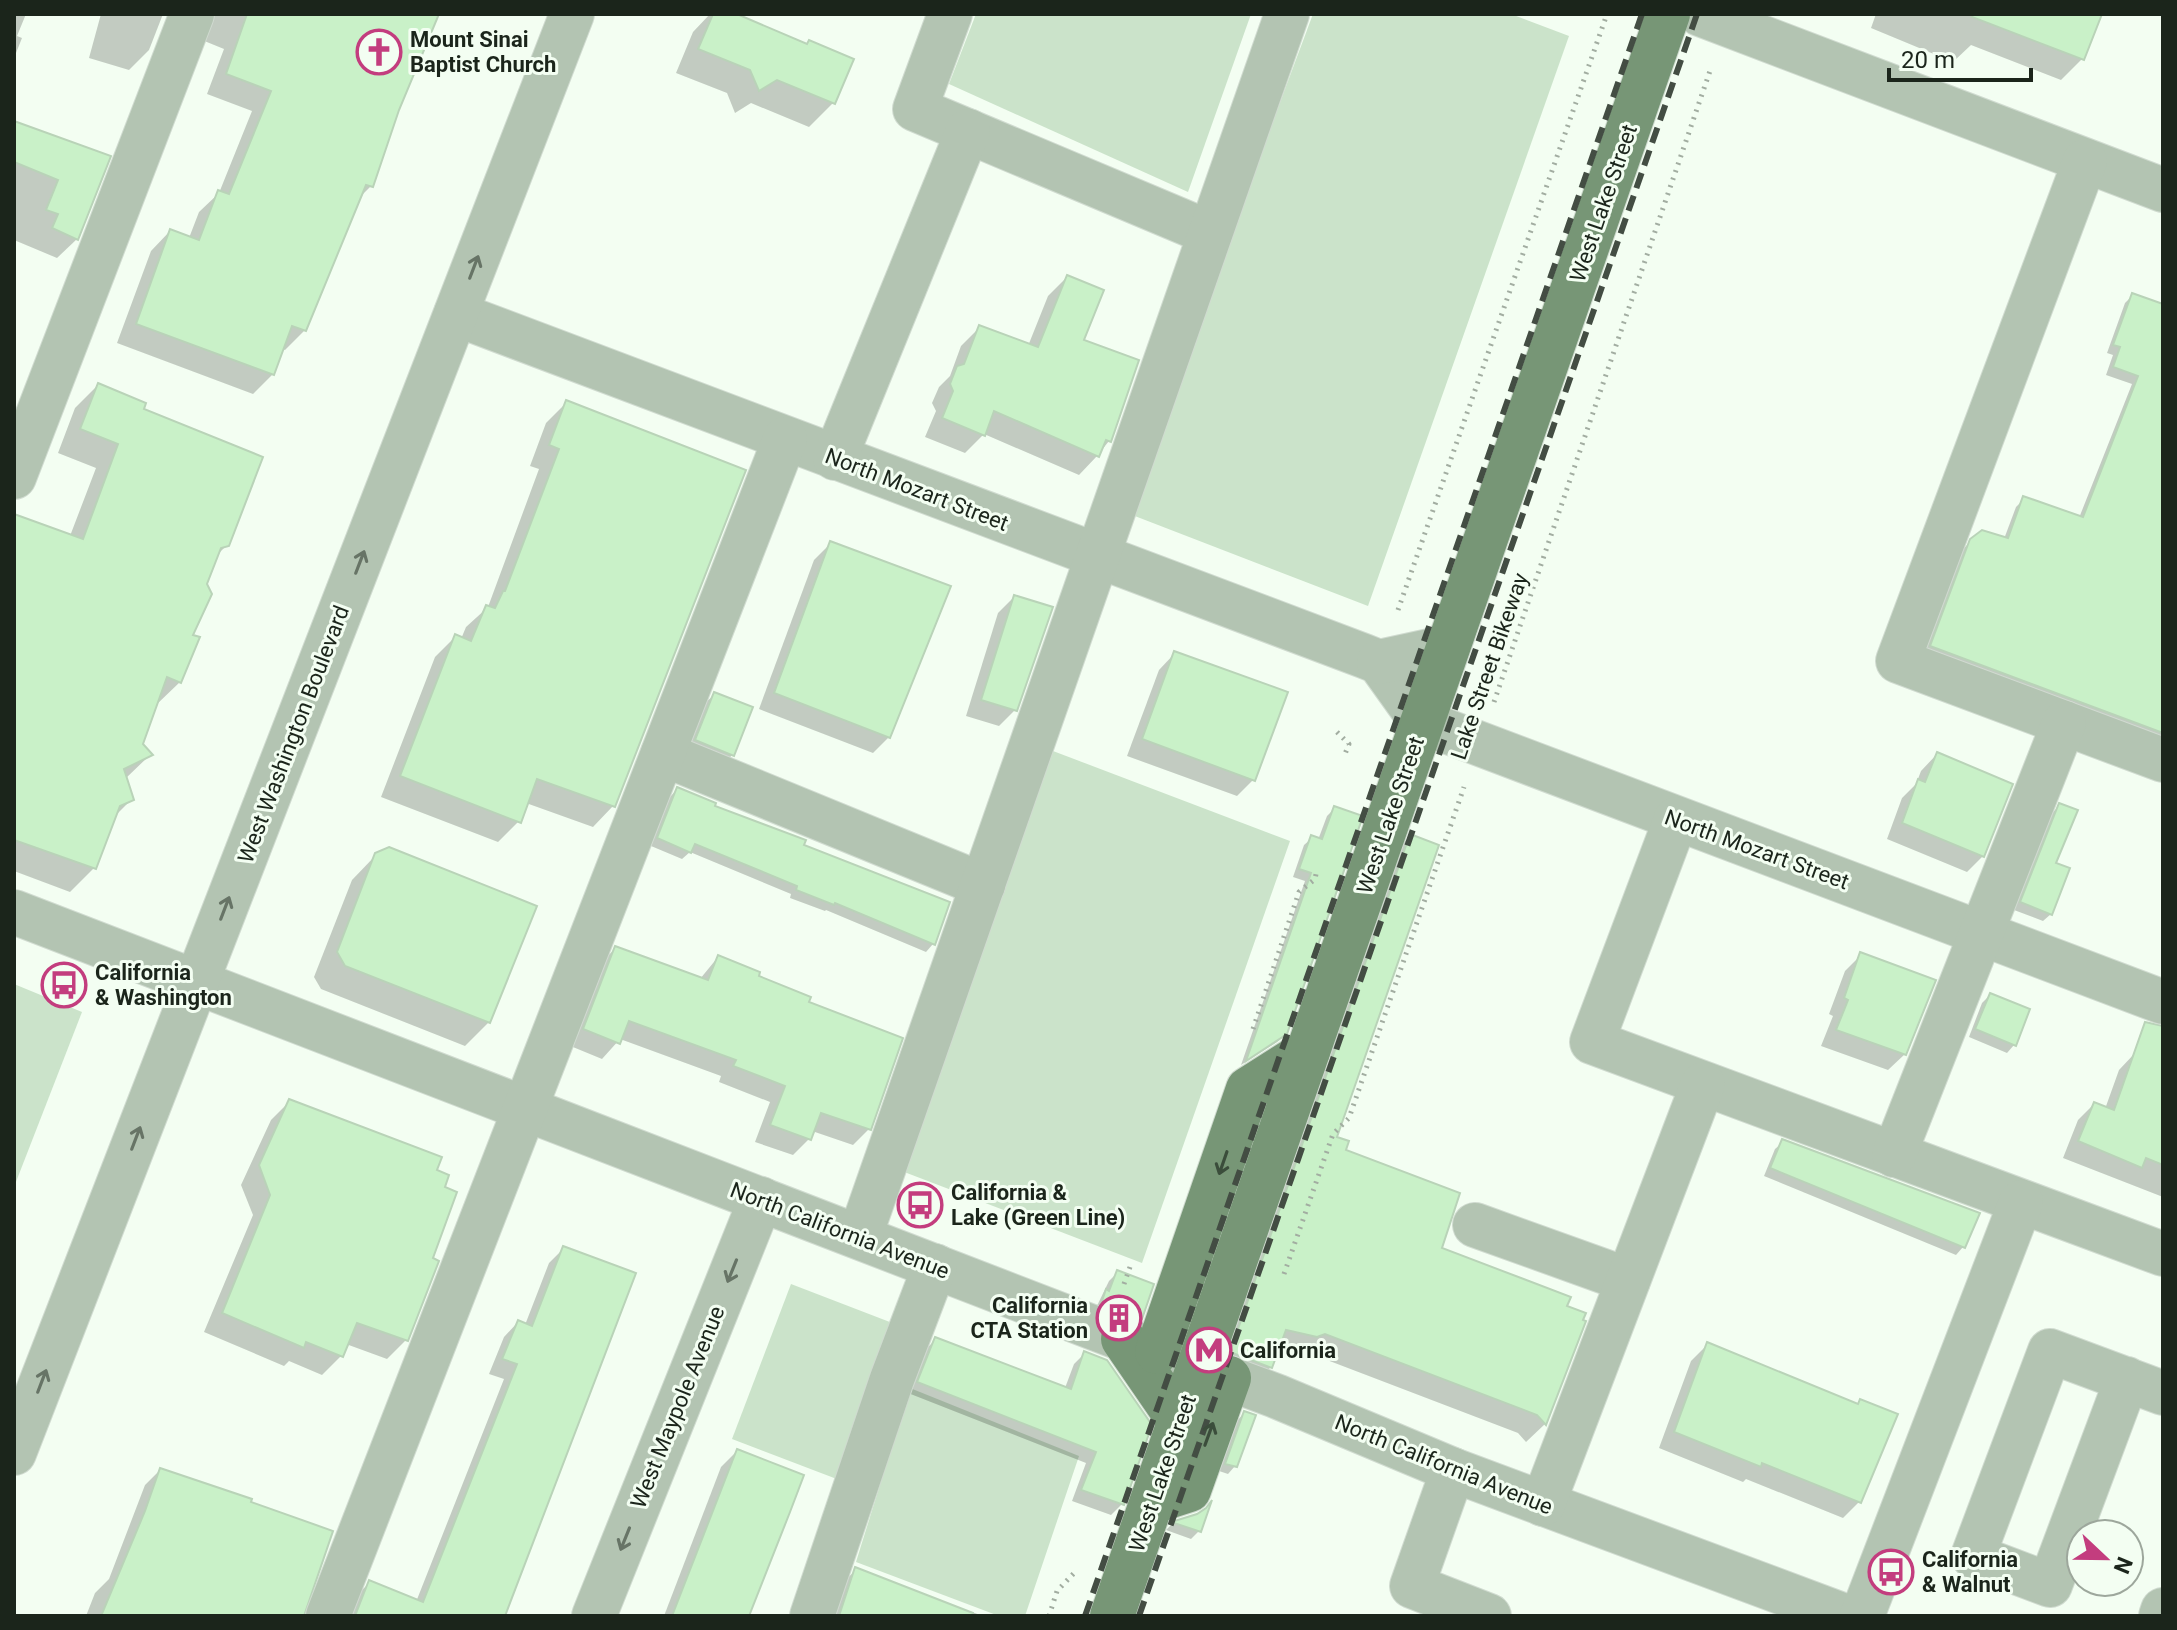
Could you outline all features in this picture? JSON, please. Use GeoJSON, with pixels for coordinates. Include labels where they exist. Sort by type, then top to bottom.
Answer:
{"type":"FeatureCollection","features":[{"type":"Feature","properties":{"kind":"main road","name":"West Lake Street"},"geometry":{"type":"LineString","coordinates":[[1112,1616],[1180,1422],[1214,1372],[1308,1051],[1668,14]]}},
{"type":"Feature","properties":{"kind":"main road"},"geometry":{"type":"LineString","coordinates":[[1180,1422],[1140,1346],[1248,1089],[1308,1051]]}},
{"type":"Feature","properties":{"kind":"main road"},"geometry":{"type":"LineString","coordinates":[[1152,1502],[1189,1490],[1214,1372]]}},
{"type":"Feature","properties":{"kind":"street"},"geometry":{"type":"LineString","coordinates":[[14,477],[192,14]]}},
{"type":"Feature","properties":{"kind":"street","name":"West Washington Boulevard"},"geometry":{"type":"LineString","coordinates":[[14,1453],[572,14]]}},
{"type":"Feature","properties":{"kind":"street"},"geometry":{"type":"LineString","coordinates":[[950,14],[915,109],[1210,233]]}},
{"type":"Feature","properties":{"kind":"street"},"geometry":{"type":"LineString","coordinates":[[860,1236],[1287,14]]}},
{"type":"Feature","properties":{"kind":"street"},"geometry":{"type":"LineString","coordinates":[[1713,19],[2163,190]]}},
{"type":"Feature","properties":{"kind":"street"},"geometry":{"type":"LineString","coordinates":[[835,458],[968,131]]}},
{"type":"Feature","properties":{"kind":"street"},"geometry":{"type":"LineString","coordinates":[[2085,161],[1898,661],[2163,760]]}},
{"type":"Feature","properties":{"kind":"street","name":"North Mozart Street"},"geometry":{"type":"LineString","coordinates":[[456,314],[1379,662]]}},
{"type":"Feature","properties":{"kind":"street"},"geometry":{"type":"LineString","coordinates":[[328,1616],[785,439]]}},
{"type":"Feature","properties":{"kind":"street"},"geometry":{"type":"LineString","coordinates":[[1422,722],[1379,662],[1448,647]]}},
{"type":"Feature","properties":{"kind":"street","name":"North Mozart Street"},"geometry":{"type":"LineString","coordinates":[[1422,722],[2163,1002]]}},
{"type":"Feature","properties":{"kind":"street"},"geometry":{"type":"LineString","coordinates":[[1894,1155],[2064,723]]}},
{"type":"Feature","properties":{"kind":"street"},"geometry":{"type":"LineString","coordinates":[[663,754],[983,885]]}},
{"type":"Feature","properties":{"kind":"street"},"geometry":{"type":"LineString","coordinates":[[1676,819],[1592,1042],[2163,1254]]}},
{"type":"Feature","properties":{"kind":"street","name":"North California Avenue"},"geometry":{"type":"LineString","coordinates":[[14,912],[1214,1372],[1453,1470],[1845,1616]]}},
{"type":"Feature","properties":{"kind":"street"},"geometry":{"type":"LineString","coordinates":[[1543,1504],[1703,1084]]}},
{"type":"Feature","properties":{"kind":"street","name":"West Maypole Avenue"},"geometry":{"type":"LineString","coordinates":[[594,1616],[761,1199]]}},
{"type":"Feature","properties":{"kind":"street"},"geometry":{"type":"LineString","coordinates":[[1862,1616],[2021,1202]]}},
{"type":"Feature","properties":{"kind":"street"},"geometry":{"type":"LineString","coordinates":[[1475,1225],[1628,1280]]}},
{"type":"Feature","properties":{"kind":"street"},"geometry":{"type":"LineString","coordinates":[[812,1616],[892,1379],[935,1266]]}},
{"type":"Feature","properties":{"kind":"street"},"geometry":{"type":"LineString","coordinates":[[2050,1351],[2145,1386],[2050,1585],[1973,1556],[2050,1351]]}},
{"type":"Feature","properties":{"kind":"street"},"geometry":{"type":"LineString","coordinates":[[1453,1470],[1412,1586],[1489,1616]]}},
{"type":"Feature","properties":{"kind":"street"},"geometry":{"type":"LineString","coordinates":[[2161,1616],[2163,1610]]}},
{"type":"Feature","properties":{"kind":"path"},"geometry":{"type":"LineString","coordinates":[[1379,662],[1607,14]]}},
{"type":"Feature","properties":{"kind":"path","name":"Lake Street Bikeway"},"geometry":{"type":"LineString","coordinates":[[1282,1278],[1333,1134],[1349,1118],[1479,744],[1713,19]]}},
{"type":"Feature","properties":{"kind":"path"},"geometry":{"type":"LineString","coordinates":[[1337,732],[1349,744],[1345,754]]}},
{"type":"Feature","properties":{"kind":"path"},"geometry":{"type":"LineString","coordinates":[[1248,1089],[1242,1063],[1299,892],[1315,879],[1320,865]]}},
{"type":"Feature","properties":{"kind":"path"},"geometry":{"type":"LineString","coordinates":[[1124,1284],[1130,1267]]}},
{"type":"Feature","properties":{"kind":"green space"},"geometry":{"type":"Polygon","coordinates":[[[976,14],[1251,14],[1188,192],[949,84],[976,14]]]}},
{"type":"Feature","properties":{"kind":"green space"},"geometry":{"type":"Polygon","coordinates":[[[1313,14],[1511,14],[1569,36],[1368,606],[1127,513],[1313,14]]]}},
{"type":"Feature","properties":{"kind":"green space"},"geometry":{"type":"Polygon","coordinates":[[[1053,751],[1290,841],[1142,1263],[899,1170],[1053,751]]]}},
{"type":"Feature","properties":{"kind":"green space"},"geometry":{"type":"Polygon","coordinates":[[[14,984],[82,1012],[14,1187],[14,984]]]}},
{"type":"Feature","properties":{"kind":"green space"},"geometry":{"type":"Polygon","coordinates":[[[791,1284],[895,1324],[842,1481],[732,1439],[791,1284]]]}},
{"type":"Feature","properties":{"kind":"green space"},"geometry":{"type":"Polygon","coordinates":[[[910,1388],[1079,1456],[1025,1616],[999,1616],[856,1562],[910,1388]]]}},
{"type":"Feature","properties":{"kind":"building"},"geometry":{"type":"Polygon","coordinates":[[[247,14],[439,14],[399,110],[373,187],[366,185],[306,331],[292,326],[274,375],[136,324],[170,229],[199,240],[218,190],[229,194],[271,91],[226,74],[247,14]]]}},
{"type":"Feature","properties":{"kind":"building"},"geometry":{"type":"Polygon","coordinates":[[[713,14],[737,14],[807,44],[809,40],[854,59],[835,104],[777,80],[759,91],[750,70],[698,49],[713,14]]]}},
{"type":"Feature","properties":{"kind":"building"},"geometry":{"type":"Polygon","coordinates":[[[1973,14],[2102,14],[2084,60],[1972,17],[1973,14]]]}},
{"type":"Feature","properties":{"kind":"building"},"geometry":{"type":"Polygon","coordinates":[[[14,121],[111,156],[78,240],[52,228],[58,214],[46,210],[58,180],[14,162],[14,121]]]}},
{"type":"Feature","properties":{"kind":"building"},"geometry":{"type":"Polygon","coordinates":[[[1067,275],[1104,290],[1084,340],[1139,360],[1111,442],[1106,440],[1099,457],[994,411],[985,436],[942,418],[953,391],[950,384],[957,366],[964,364],[979,325],[1038,347],[1067,275]]]}},
{"type":"Feature","properties":{"kind":"building"},"geometry":{"type":"Polygon","coordinates":[[[2132,293],[2163,304],[2163,733],[1930,646],[1970,539],[1982,530],[2008,538],[2023,496],[2083,517],[2138,376],[2113,367],[2120,347],[2113,345],[2132,293]]]}},
{"type":"Feature","properties":{"kind":"building"},"geometry":{"type":"Polygon","coordinates":[[[98,383],[146,403],[144,409],[263,457],[229,546],[221,548],[207,584],[212,594],[193,635],[200,637],[181,683],[167,677],[143,744],[153,755],[124,769],[134,800],[120,806],[96,869],[14,840],[14,514],[83,539],[118,444],[80,429],[98,383]]]}},
{"type":"Feature","properties":{"kind":"building"},"geometry":{"type":"Polygon","coordinates":[[[566,400],[746,470],[615,807],[537,779],[521,823],[400,776],[455,634],[471,641],[486,605],[495,608],[505,591],[559,449],[549,445],[566,400]]]}},
{"type":"Feature","properties":{"kind":"building"},"geometry":{"type":"Polygon","coordinates":[[[830,541],[951,586],[890,738],[774,693],[830,541]]]}},
{"type":"Feature","properties":{"kind":"building"},"geometry":{"type":"Polygon","coordinates":[[[1014,595],[1053,607],[1017,711],[981,700],[1014,595]]]}},
{"type":"Feature","properties":{"kind":"building"},"geometry":{"type":"Polygon","coordinates":[[[1174,651],[1288,692],[1255,781],[1142,739],[1174,651]]]}},
{"type":"Feature","properties":{"kind":"building"},"geometry":{"type":"Polygon","coordinates":[[[714,692],[753,707],[734,756],[695,740],[714,692]]]}},
{"type":"Feature","properties":{"kind":"building"},"geometry":{"type":"Polygon","coordinates":[[[1937,752],[2013,784],[1984,857],[1902,823],[1918,779],[1925,782],[1937,752]]]}},
{"type":"Feature","properties":{"kind":"building"},"geometry":{"type":"Polygon","coordinates":[[[677,787],[716,803],[715,806],[806,840],[804,845],[950,902],[935,945],[796,890],[797,886],[695,844],[691,853],[657,838],[677,787]]]}},
{"type":"Feature","properties":{"kind":"building"},"geometry":{"type":"Polygon","coordinates":[[[2059,803],[2078,810],[2056,863],[2070,868],[2052,915],[2020,902],[2059,803]]]}},
{"type":"Feature","properties":{"kind":"building"},"geometry":{"type":"Polygon","coordinates":[[[1334,806],[1363,816],[1287,1034],[1246,1061],[1311,873],[1299,869],[1311,835],[1322,839],[1334,806]]]}},
{"type":"Feature","properties":{"kind":"building"},"geometry":{"type":"Polygon","coordinates":[[[1410,834],[1439,845],[1337,1137],[1349,1141],[1346,1150],[1460,1193],[1442,1248],[1571,1297],[1567,1306],[1586,1313],[1583,1320],[1586,1321],[1546,1425],[1537,1415],[1325,1334],[1317,1337],[1286,1330],[1272,1368],[1230,1352],[1410,834]]]}},
{"type":"Feature","properties":{"kind":"building"},"geometry":{"type":"Polygon","coordinates":[[[389,847],[537,906],[490,1023],[345,966],[337,952],[375,853],[389,847]]]}},
{"type":"Feature","properties":{"kind":"building"},"geometry":{"type":"Polygon","coordinates":[[[615,946],[708,980],[718,955],[811,997],[809,1002],[903,1038],[871,1130],[821,1113],[811,1140],[770,1125],[785,1086],[733,1066],[736,1060],[629,1021],[620,1044],[583,1029],[615,946]]]}},
{"type":"Feature","properties":{"kind":"building"},"geometry":{"type":"Polygon","coordinates":[[[1860,952],[1936,980],[1906,1055],[1836,1030],[1848,1000],[1844,998],[1860,952]]]}},
{"type":"Feature","properties":{"kind":"building"},"geometry":{"type":"Polygon","coordinates":[[[1990,993],[2030,1009],[2016,1046],[1975,1029],[1990,993]]]}},
{"type":"Feature","properties":{"kind":"building"},"geometry":{"type":"Polygon","coordinates":[[[2145,1022],[2163,1026],[2163,1165],[2146,1158],[2142,1168],[2078,1141],[2094,1102],[2114,1110],[2145,1022]]]}},
{"type":"Feature","properties":{"kind":"building"},"geometry":{"type":"Polygon","coordinates":[[[289,1099],[442,1157],[437,1170],[449,1175],[445,1187],[457,1192],[433,1258],[439,1261],[408,1341],[357,1323],[343,1357],[306,1342],[304,1348],[222,1313],[270,1195],[259,1165],[289,1099]]]}},
{"type":"Feature","properties":{"kind":"building"},"geometry":{"type":"Polygon","coordinates":[[[1782,1139],[1980,1213],[1965,1248],[1770,1168],[1782,1139]]]}},
{"type":"Feature","properties":{"kind":"building"},"geometry":{"type":"Polygon","coordinates":[[[563,1246],[636,1273],[505,1616],[355,1616],[369,1580],[423,1602],[517,1364],[502,1359],[518,1320],[532,1326],[563,1246]]]}},
{"type":"Feature","properties":{"kind":"building"},"geometry":{"type":"Polygon","coordinates":[[[1117,1270],[1154,1284],[1142,1319],[1101,1304],[1117,1270]]]}},
{"type":"Feature","properties":{"kind":"building"},"geometry":{"type":"Polygon","coordinates":[[[935,1337],[1071,1389],[1084,1351],[1107,1360],[1152,1425],[1124,1505],[1081,1490],[1096,1452],[917,1382],[935,1337]]]}},
{"type":"Feature","properties":{"kind":"building"},"geometry":{"type":"Polygon","coordinates":[[[1707,1342],[1858,1404],[1860,1399],[1898,1414],[1861,1503],[1674,1432],[1707,1342]]]}},
{"type":"Feature","properties":{"kind":"building"},"geometry":{"type":"Polygon","coordinates":[[[1244,1411],[1256,1415],[1237,1467],[1225,1464],[1244,1411]]]}},
{"type":"Feature","properties":{"kind":"building"},"geometry":{"type":"Polygon","coordinates":[[[737,1449],[804,1475],[790,1512],[749,1616],[672,1616],[737,1449]]]}},
{"type":"Feature","properties":{"kind":"building"},"geometry":{"type":"Polygon","coordinates":[[[160,1468],[333,1531],[304,1616],[101,1616],[160,1468]]]}},
{"type":"Feature","properties":{"kind":"building"},"geometry":{"type":"Polygon","coordinates":[[[1212,1500],[1201,1532],[1171,1522],[1197,1514],[1212,1500]]]}},
{"type":"Feature","properties":{"kind":"building"},"geometry":{"type":"Polygon","coordinates":[[[855,1567],[973,1613],[973,1616],[839,1616],[855,1567]]]}},
{"type":"Feature","properties":{"kind":"railway"},"geometry":{"type":"LineString","coordinates":[[1085,1616],[1642,14]]}},
{"type":"Feature","properties":{"kind":"railway"},"geometry":{"type":"LineString","coordinates":[[1139,1616],[1697,14]]}},
{"type":"Feature","properties":{"kind":"place","name":"Mount Sinai Baptist Church"},"geometry":{"type":"Point","coordinates":[379,52]}},
{"type":"Feature","properties":{"kind":"place","name":"California & Washington"},"geometry":{"type":"Point","coordinates":[64,985]}},
{"type":"Feature","properties":{"kind":"place","name":"California & Lake (Green Line)"},"geometry":{"type":"Point","coordinates":[920,1205]}},
{"type":"Feature","properties":{"kind":"place","name":"California CTA Station"},"geometry":{"type":"Point","coordinates":[1119,1318]}},
{"type":"Feature","properties":{"kind":"place","name":"California"},"geometry":{"type":"Point","coordinates":[1209,1350]}},
{"type":"Feature","properties":{"kind":"place","name":"California & Walnut"},"geometry":{"type":"Point","coordinates":[1891,1572]}}]}
